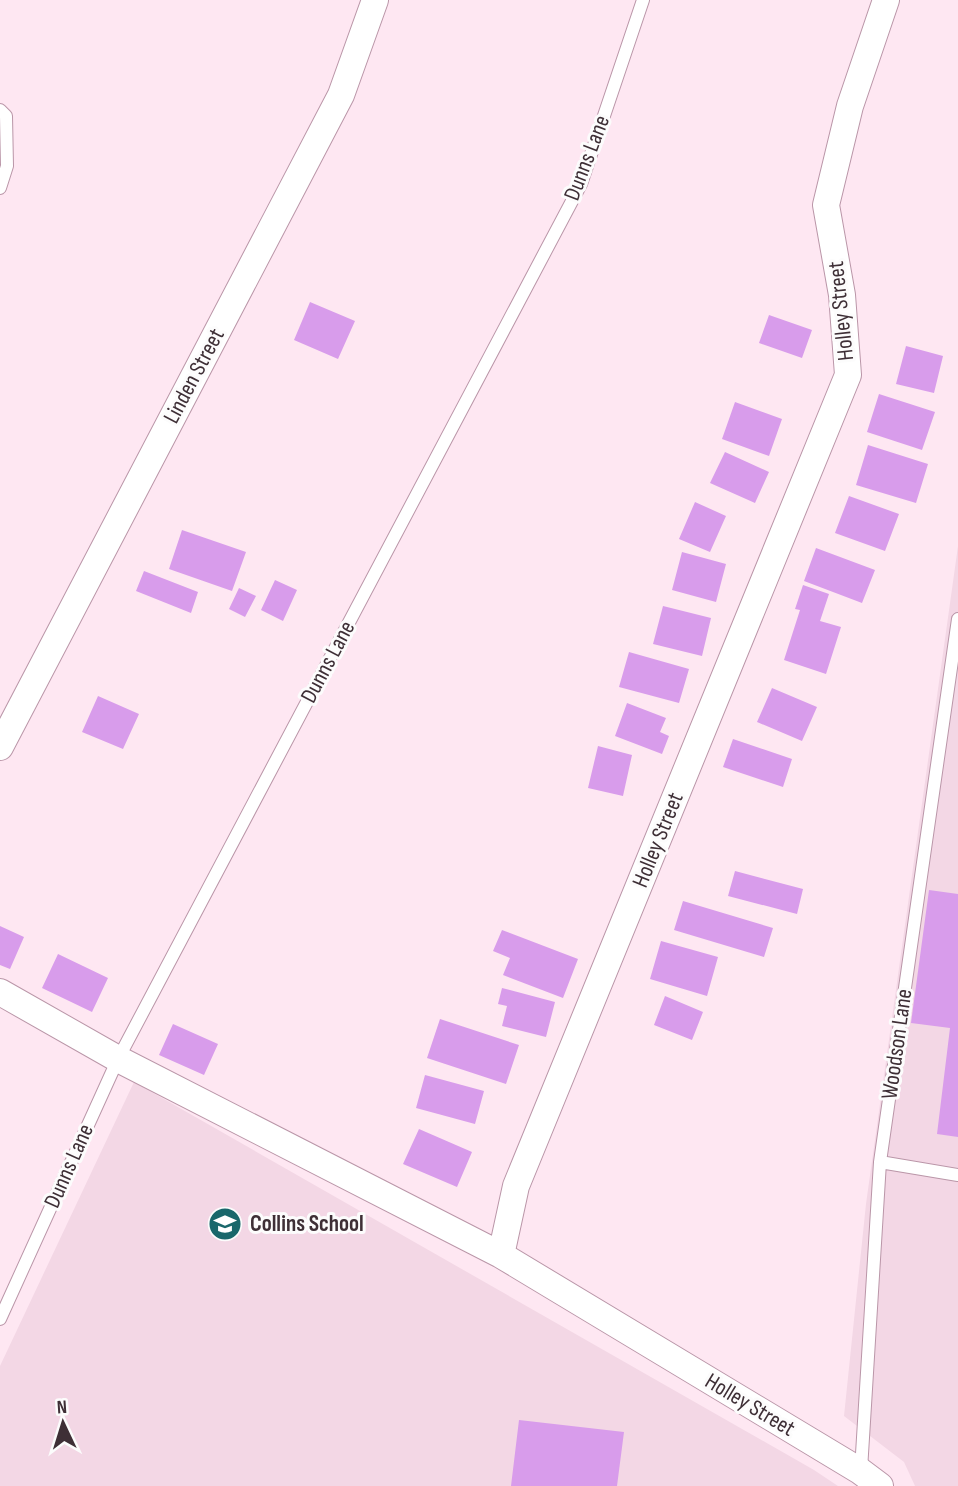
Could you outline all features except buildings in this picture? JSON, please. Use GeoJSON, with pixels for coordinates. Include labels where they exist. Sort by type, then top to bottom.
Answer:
{"type":"FeatureCollection","features":[{"type":"Feature","properties":{"kind":"street","name":"Linden Street"},"geometry":{"type":"LineString","coordinates":[[0,747],[341,96],[375,0]]}},
{"type":"Feature","properties":{"kind":"street","name":"Holley Street"},"geometry":{"type":"LineString","coordinates":[[870,1479],[501,1255],[516,1186],[848,375],[842,295],[826,205],[850,106],[886,0]]}},
{"type":"Feature","properties":{"kind":"street"},"geometry":{"type":"LineString","coordinates":[[0,992],[118,1059],[501,1255]]}},
{"type":"Feature","properties":{"kind":"lane","name":"Dunns Lane"},"geometry":{"type":"LineString","coordinates":[[0,1319],[118,1059],[581,184],[643,0]]}},
{"type":"Feature","properties":{"kind":"lane"},"geometry":{"type":"LineString","coordinates":[[0,110],[6,116],[7,166],[0,188]]}},
{"type":"Feature","properties":{"kind":"lane","name":"Woodson Lane"},"geometry":{"type":"LineString","coordinates":[[870,1479],[880,1162],[958,619]]}},
{"type":"Feature","properties":{"kind":"lane"},"geometry":{"type":"LineString","coordinates":[[880,1162],[958,1175]]}},
{"type":"Feature","properties":{"kind":"shaded area"},"geometry":{"type":"Polygon","coordinates":[[[958,546],[958,1486],[915,1486],[904,1462],[844,1416],[866,1204],[958,546]]]}},
{"type":"Feature","properties":{"kind":"shaded area","name":"Collins School"},"geometry":{"type":"Polygon","coordinates":[[[134,1082],[838,1486],[0,1486],[0,1366],[134,1082]]]}},
{"type":"Feature","properties":{"kind":"place","name":"Collins School"},"geometry":{"type":"Point","coordinates":[225,1224]}}]}
